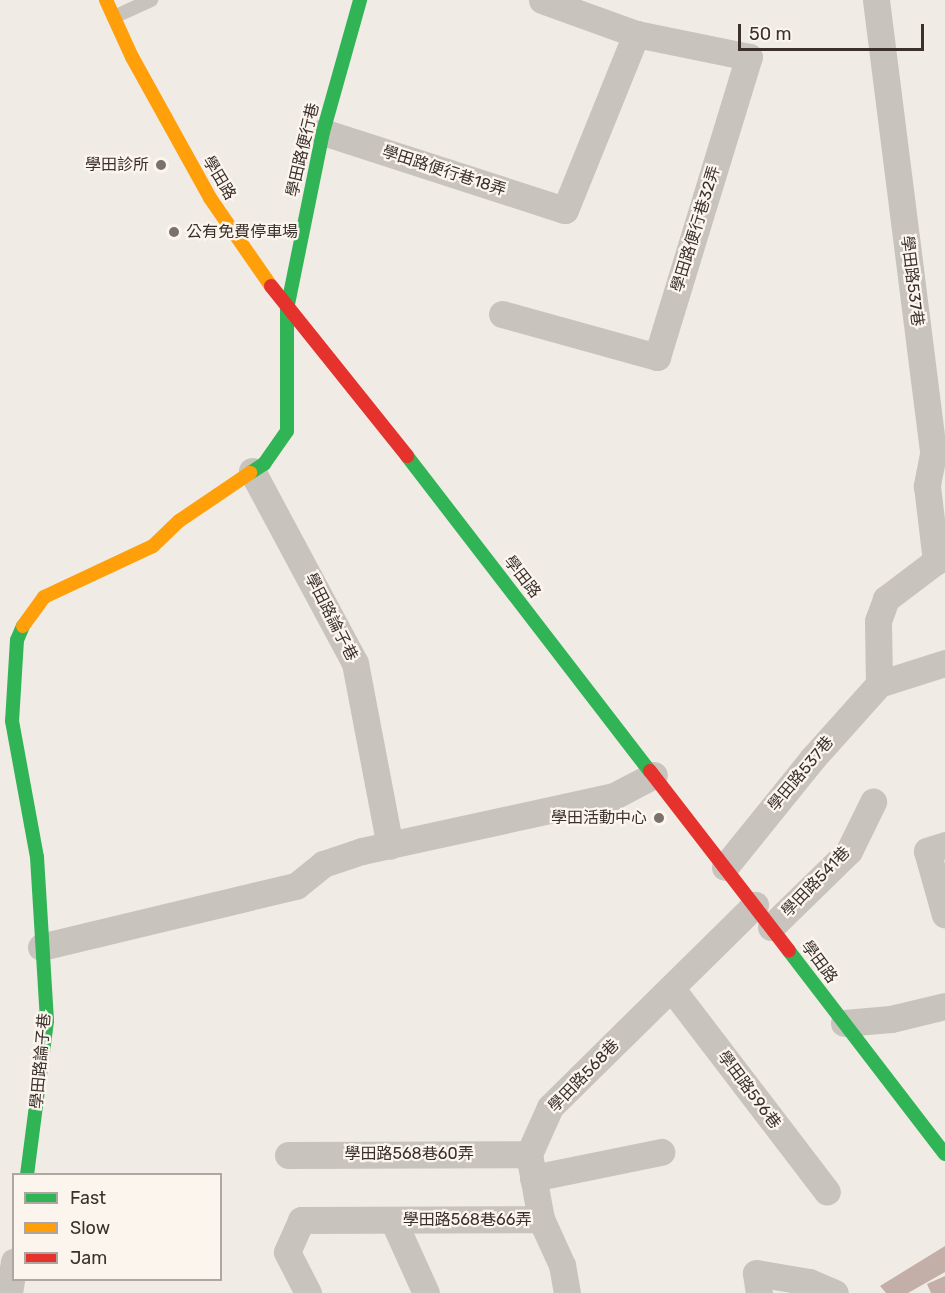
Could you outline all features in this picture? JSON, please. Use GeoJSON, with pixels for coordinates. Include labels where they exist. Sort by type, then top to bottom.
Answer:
{"type":"FeatureCollection","features":[{"type":"Feature","properties":{"kind":"main road","name":"學田路"},"geometry":{"type":"LineString","coordinates":[[106,0],[132,57],[210,198],[287,309],[340,369],[945,1154]]}},
{"type":"Feature","properties":{"kind":"main road","name":"學田路便行巷"},"geometry":{"type":"LineString","coordinates":[[287,309],[323,132],[360,0]]}},
{"type":"Feature","properties":{"kind":"main road","name":"學田路論子巷"},"geometry":{"type":"LineString","coordinates":[[27,1173],[47,1021],[37,858],[6,721],[16,640],[27,618],[44,597],[153,546],[179,521],[264,464],[287,431],[287,309]]}},
{"type":"Feature","properties":{"kind":"street","name":"學田路便行巷32弄"},"geometry":{"type":"LineString","coordinates":[[502,314],[657,357],[749,57],[636,34],[542,0]]}},
{"type":"Feature","properties":{"kind":"street","name":"學田路537巷"},"geometry":{"type":"LineString","coordinates":[[725,867],[812,759],[879,684],[878,621],[886,599],[940,558],[927,486],[933,454],[876,0]]}},
{"type":"Feature","properties":{"kind":"street","name":"學田路便行巷18弄"},"geometry":{"type":"LineString","coordinates":[[323,132],[565,210],[636,34]]}},
{"type":"Feature","properties":{"kind":"street","name":"學田路論子巷"},"geometry":{"type":"LineString","coordinates":[[252,471],[355,663],[390,846]]}},
{"type":"Feature","properties":{"kind":"street"},"geometry":{"type":"LineString","coordinates":[[879,684],[945,663]]}},
{"type":"Feature","properties":{"kind":"street"},"geometry":{"type":"LineString","coordinates":[[41,947],[296,886],[323,864],[390,846],[614,796],[654,775]]}},
{"type":"Feature","properties":{"kind":"street","name":"學田路541巷"},"geometry":{"type":"LineString","coordinates":[[771,927],[849,851],[873,802]]}},
{"type":"Feature","properties":{"kind":"street"},"geometry":{"type":"LineString","coordinates":[[945,845],[927,851],[945,915]]}},
{"type":"Feature","properties":{"kind":"street","name":"學田路568巷"},"geometry":{"type":"LineString","coordinates":[[531,1166],[550,1107],[755,905]]}},
{"type":"Feature","properties":{"kind":"street","name":"學田路596巷"},"geometry":{"type":"LineString","coordinates":[[672,989],[827,1192]]}},
{"type":"Feature","properties":{"kind":"street"},"geometry":{"type":"LineString","coordinates":[[844,1023],[891,1019],[945,1006]]}},
{"type":"Feature","properties":{"kind":"street","name":"學田路568巷60弄"},"geometry":{"type":"LineString","coordinates":[[288,1155],[531,1166],[661,1152]]}},
{"type":"Feature","properties":{"kind":"street"},"geometry":{"type":"LineString","coordinates":[[531,1166],[541,1220],[562,1265],[567,1293]]}},
{"type":"Feature","properties":{"kind":"street","name":"學田路568巷66弄"},"geometry":{"type":"LineString","coordinates":[[308,1293],[287,1252],[302,1220],[541,1220]]}},
{"type":"Feature","properties":{"kind":"street","name":"學田路568巷66弄"},"geometry":{"type":"LineString","coordinates":[[393,1220],[426,1293]]}},
{"type":"Feature","properties":{"kind":"street"},"geometry":{"type":"LineString","coordinates":[[759,1293],[756,1273],[809,1282],[835,1293]]}},
{"type":"Feature","properties":{"kind":"street"},"geometry":{"type":"LineString","coordinates":[[9,1293],[12,1274]]}},
{"type":"Feature","properties":{"kind":"lane"},"geometry":{"type":"LineString","coordinates":[[114,17],[151,0]]}},
{"type":"Feature","properties":{"kind":"building"},"geometry":{"type":"Polygon","coordinates":[[[945,1246],[945,1272],[908,1293],[886,1293],[880,1286],[945,1246]]]}},
{"type":"Feature","properties":{"kind":"building"},"geometry":{"type":"Polygon","coordinates":[[[945,1276],[945,1293],[931,1293],[927,1284],[945,1276]]]}},
{"type":"Feature","properties":{"kind":"traffic: fast"},"geometry":{"type":"LineString","coordinates":[[250,473],[264,464],[287,431],[287,309],[323,132],[360,0]]}},
{"type":"Feature","properties":{"kind":"traffic: fast"},"geometry":{"type":"LineString","coordinates":[[407,456],[650,771]]}},
{"type":"Feature","properties":{"kind":"traffic: fast"},"geometry":{"type":"LineString","coordinates":[[23,626],[17,640],[12,721],[37,857],[47,1021],[27,1173]]}},
{"type":"Feature","properties":{"kind":"traffic: fast"},"geometry":{"type":"LineString","coordinates":[[789,951],[945,1154]]}},
{"type":"Feature","properties":{"kind":"traffic: slow"},"geometry":{"type":"LineString","coordinates":[[106,0],[132,57],[210,198],[271,286]]}},
{"type":"Feature","properties":{"kind":"traffic: slow"},"geometry":{"type":"LineString","coordinates":[[23,626],[44,597],[153,546],[179,521],[250,473]]}},
{"type":"Feature","properties":{"kind":"traffic: jam"},"geometry":{"type":"LineString","coordinates":[[271,286],[407,456]]}},
{"type":"Feature","properties":{"kind":"traffic: jam"},"geometry":{"type":"LineString","coordinates":[[650,771],[789,951]]}},
{"type":"Feature","properties":{"kind":"place","name":"學田診所"},"geometry":{"type":"Point","coordinates":[161,165]}},
{"type":"Feature","properties":{"kind":"place","name":"公有免費停車場"},"geometry":{"type":"Point","coordinates":[174,232]}},
{"type":"Feature","properties":{"kind":"place","name":"學田活動中心"},"geometry":{"type":"Point","coordinates":[659,818]}}]}
